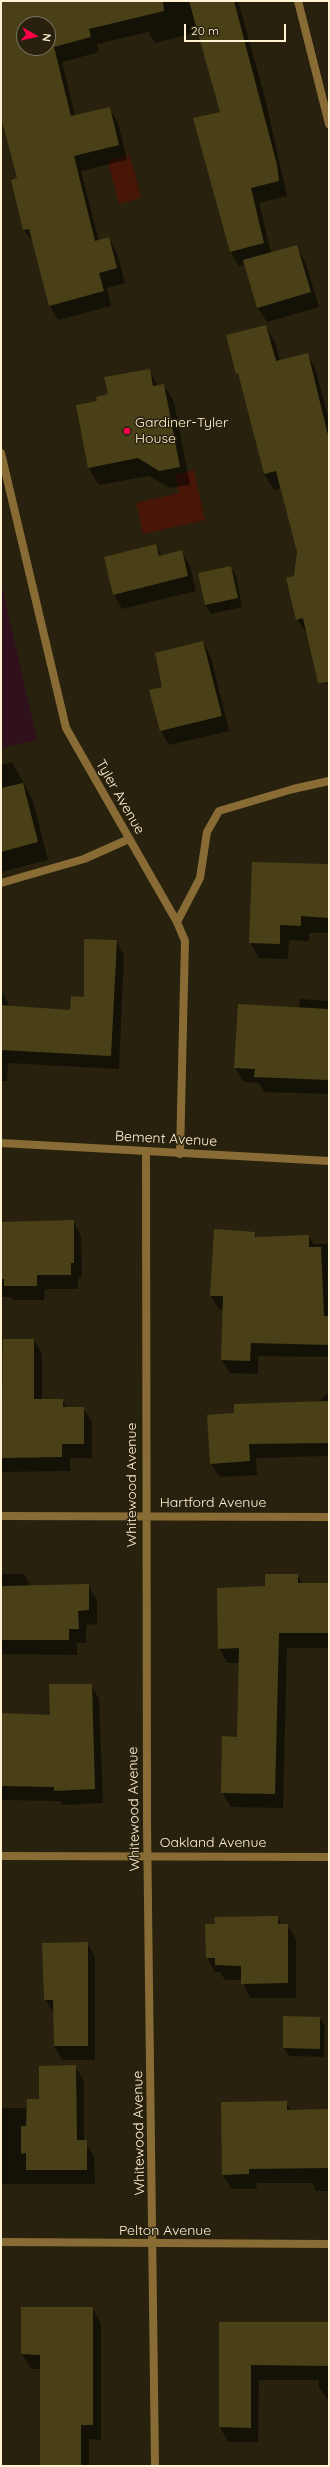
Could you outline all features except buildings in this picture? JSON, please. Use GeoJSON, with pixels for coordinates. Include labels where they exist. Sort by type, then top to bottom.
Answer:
{"type":"FeatureCollection","features":[{"type":"Feature","properties":{"kind":"street"},"geometry":{"type":"LineString","coordinates":[[298,1],[329,124]]}},
{"type":"Feature","properties":{"kind":"street","name":"Tyler Avenue"},"geometry":{"type":"LineString","coordinates":[[1,453],[66,728],[177,922],[185,941],[180,1154]]}},
{"type":"Feature","properties":{"kind":"street"},"geometry":{"type":"LineString","coordinates":[[177,922],[200,878],[207,832],[219,812],[293,789],[329,781]]}},
{"type":"Feature","properties":{"kind":"street"},"geometry":{"type":"LineString","coordinates":[[1,883],[84,859],[130,839]]}},
{"type":"Feature","properties":{"kind":"street","name":"Bement Avenue"},"geometry":{"type":"LineString","coordinates":[[1,1143],[329,1161]]}},
{"type":"Feature","properties":{"kind":"street","name":"Whitewood Avenue"},"geometry":{"type":"LineString","coordinates":[[146,1151],[145,1516],[147,1856],[154,2244],[155,2466]]}},
{"type":"Feature","properties":{"kind":"street","name":"Hartford Avenue"},"geometry":{"type":"LineString","coordinates":[[1,1516],[329,1517]]}},
{"type":"Feature","properties":{"kind":"street","name":"Oakland Avenue"},"geometry":{"type":"LineString","coordinates":[[1,1856],[329,1857]]}},
{"type":"Feature","properties":{"kind":"street","name":"Pelton Avenue"},"geometry":{"type":"LineString","coordinates":[[1,2242],[329,2244]]}},
{"type":"Feature","properties":{"kind":"shaded area"},"geometry":{"type":"Polygon","coordinates":[[[130,155],[141,198],[119,204],[108,161],[130,155]]]}},
{"type":"Feature","properties":{"kind":"shaded area"},"geometry":{"type":"Polygon","coordinates":[[[194,470],[205,520],[143,534],[136,503],[179,493],[175,475],[194,470]]]}},
{"type":"Feature","properties":{"kind":"shaded area"},"geometry":{"type":"Polygon","coordinates":[[[1,582],[37,740],[1,748],[1,582]]]}},
{"type":"Feature","properties":{"kind":"place","name":"Gardiner-Tyler House"},"geometry":{"type":"Point","coordinates":[127,431]}}]}
